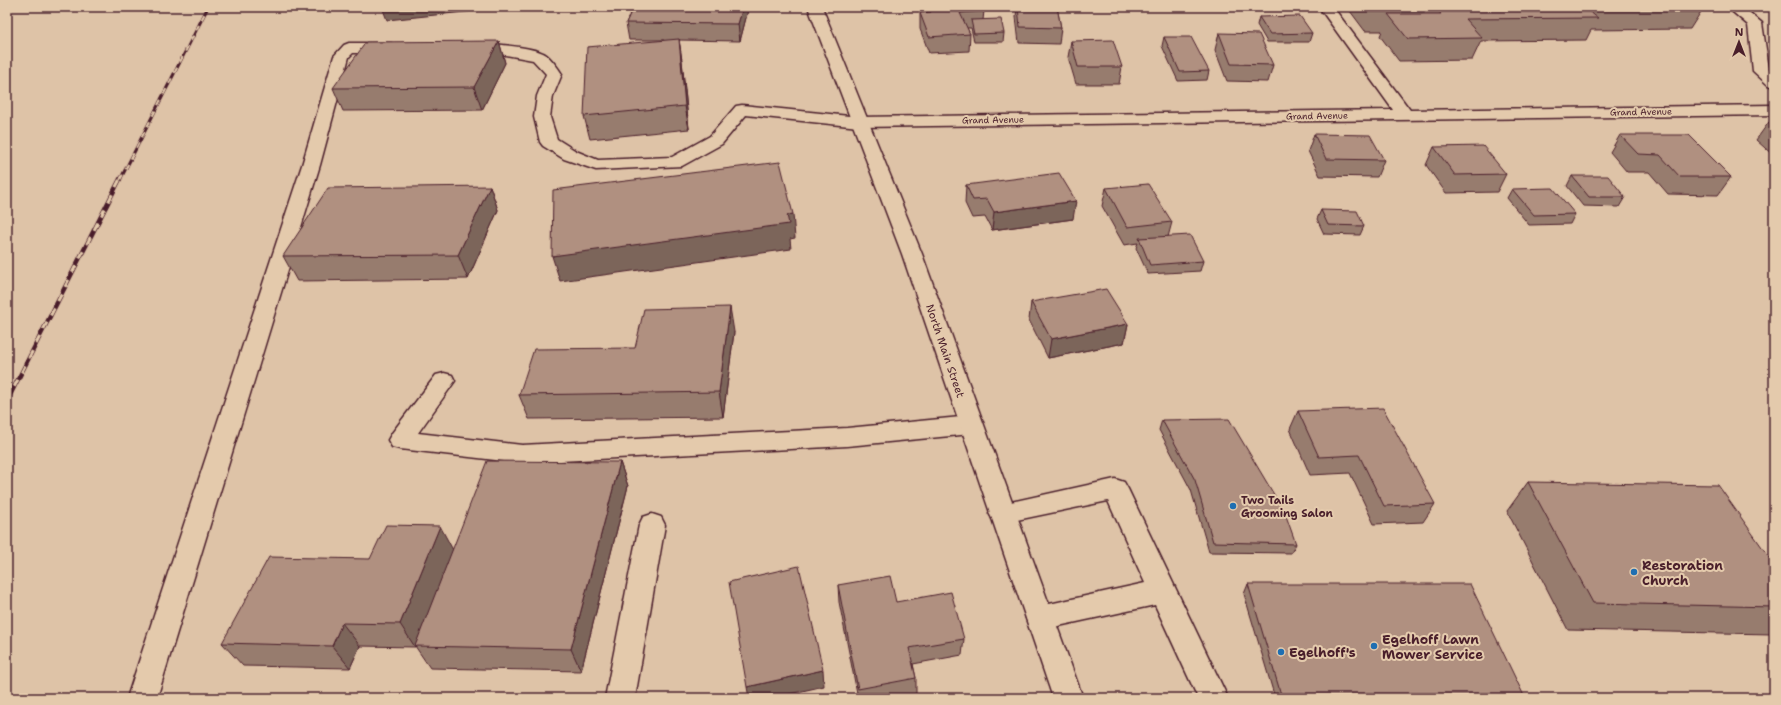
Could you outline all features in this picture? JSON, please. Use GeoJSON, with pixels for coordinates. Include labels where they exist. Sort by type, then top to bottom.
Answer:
{"type":"FeatureCollection","features":[{"type":"Feature","properties":{"kind":"street","name":"North Main Street"},"geometry":{"type":"LineString","coordinates":[[815,7],[912,254],[1068,698]]}},
{"type":"Feature","properties":{"kind":"street"},"geometry":{"type":"LineString","coordinates":[[1326,7],[1405,115]]}},
{"type":"Feature","properties":{"kind":"street"},"geometry":{"type":"LineString","coordinates":[[1734,7],[1755,23],[1761,70],[1774,82]]}},
{"type":"Feature","properties":{"kind":"street","name":"Grand Avenue"},"geometry":{"type":"LineString","coordinates":[[450,47],[489,47],[538,56],[554,74],[545,96],[542,117],[549,142],[570,154],[596,165],[676,162],[716,140],[742,110],[859,122],[1774,110]]}},
{"type":"Feature","properties":{"kind":"street"},"geometry":{"type":"LineString","coordinates":[[142,698],[311,165],[342,56],[349,48],[411,48]]}},
{"type":"Feature","properties":{"kind":"street"},"geometry":{"type":"LineString","coordinates":[[444,381],[400,440],[522,454],[847,437],[971,425]]}},
{"type":"Feature","properties":{"kind":"street"},"geometry":{"type":"LineString","coordinates":[[1002,513],[1114,489],[1213,698]]}},
{"type":"Feature","properties":{"kind":"street"},"geometry":{"type":"LineString","coordinates":[[620,698],[652,525]]}},
{"type":"Feature","properties":{"kind":"street"},"geometry":{"type":"LineString","coordinates":[[1040,618],[1163,591]]}},
{"type":"Feature","properties":{"kind":"building"},"geometry":{"type":"Polygon","coordinates":[[[633,7],[743,7],[738,24],[626,23],[633,7]]]}},
{"type":"Feature","properties":{"kind":"building"},"geometry":{"type":"Polygon","coordinates":[[[929,7],[982,7],[984,11],[960,13],[970,34],[929,37],[920,13],[931,12],[929,7]]]}},
{"type":"Feature","properties":{"kind":"building"},"geometry":{"type":"Polygon","coordinates":[[[1018,7],[1057,7],[1061,28],[1020,27],[1018,7]]]}},
{"type":"Feature","properties":{"kind":"building"},"geometry":{"type":"Polygon","coordinates":[[[1371,7],[1422,7],[1423,9],[1372,9],[1371,7]]]}},
{"type":"Feature","properties":{"kind":"building"},"geometry":{"type":"Polygon","coordinates":[[[1435,7],[1704,7],[1586,9],[1598,18],[1465,19],[1482,38],[1408,39],[1388,14],[1441,14],[1435,7]]]}},
{"type":"Feature","properties":{"kind":"building"},"geometry":{"type":"Polygon","coordinates":[[[1300,16],[1312,33],[1270,34],[1259,17],[1300,16]]]}},
{"type":"Feature","properties":{"kind":"building"},"geometry":{"type":"Polygon","coordinates":[[[1001,19],[1004,33],[974,34],[971,20],[1001,19]]]}},
{"type":"Feature","properties":{"kind":"building"},"geometry":{"type":"Polygon","coordinates":[[[1219,33],[1259,34],[1273,65],[1231,64],[1219,33]]]}},
{"type":"Feature","properties":{"kind":"building"},"geometry":{"type":"Polygon","coordinates":[[[1164,37],[1191,37],[1209,71],[1180,72],[1164,37]]]}},
{"type":"Feature","properties":{"kind":"building"},"geometry":{"type":"Polygon","coordinates":[[[679,39],[685,106],[584,116],[587,47],[679,39]]]}},
{"type":"Feature","properties":{"kind":"building"},"geometry":{"type":"Polygon","coordinates":[[[1113,40],[1122,67],[1078,67],[1071,41],[1113,40]]]}},
{"type":"Feature","properties":{"kind":"building"},"geometry":{"type":"Polygon","coordinates":[[[499,41],[474,87],[333,88],[366,42],[499,41]]]}},
{"type":"Feature","properties":{"kind":"building"},"geometry":{"type":"Polygon","coordinates":[[[1769,122],[1774,122],[1774,127],[1769,122]]]}},
{"type":"Feature","properties":{"kind":"building"},"geometry":{"type":"Polygon","coordinates":[[[1314,134],[1370,135],[1384,160],[1326,159],[1314,134]]]}},
{"type":"Feature","properties":{"kind":"building"},"geometry":{"type":"Polygon","coordinates":[[[1620,135],[1689,135],[1731,177],[1680,177],[1660,155],[1638,154],[1620,135]]]}},
{"type":"Feature","properties":{"kind":"building"},"geometry":{"type":"Polygon","coordinates":[[[1483,146],[1506,174],[1455,175],[1434,147],[1483,146]]]}},
{"type":"Feature","properties":{"kind":"building"},"geometry":{"type":"Polygon","coordinates":[[[780,162],[793,214],[787,215],[789,224],[552,256],[553,190],[780,162]]]}},
{"type":"Feature","properties":{"kind":"building"},"geometry":{"type":"Polygon","coordinates":[[[1059,173],[1076,201],[994,212],[987,199],[973,200],[966,185],[1059,173]]]}},
{"type":"Feature","properties":{"kind":"building"},"geometry":{"type":"Polygon","coordinates":[[[1572,176],[1608,176],[1625,197],[1589,197],[1572,176]]]}},
{"type":"Feature","properties":{"kind":"building"},"geometry":{"type":"Polygon","coordinates":[[[1148,184],[1172,222],[1127,227],[1106,188],[1148,184]]]}},
{"type":"Feature","properties":{"kind":"building"},"geometry":{"type":"Polygon","coordinates":[[[490,186],[458,255],[283,256],[328,188],[490,186]]]}},
{"type":"Feature","properties":{"kind":"building"},"geometry":{"type":"Polygon","coordinates":[[[1553,188],[1575,214],[1534,215],[1512,189],[1553,188]]]}},
{"type":"Feature","properties":{"kind":"building"},"geometry":{"type":"Polygon","coordinates":[[[1321,210],[1357,211],[1364,226],[1328,225],[1321,210]]]}},
{"type":"Feature","properties":{"kind":"building"},"geometry":{"type":"Polygon","coordinates":[[[1190,235],[1203,261],[1150,265],[1139,238],[1190,235]]]}},
{"type":"Feature","properties":{"kind":"building"},"geometry":{"type":"Polygon","coordinates":[[[1106,289],[1128,324],[1051,339],[1031,302],[1106,289]]]}},
{"type":"Feature","properties":{"kind":"building"},"geometry":{"type":"Polygon","coordinates":[[[730,307],[719,392],[519,395],[534,349],[635,348],[644,309],[730,307]]]}},
{"type":"Feature","properties":{"kind":"building"},"geometry":{"type":"Polygon","coordinates":[[[1383,408],[1435,504],[1384,506],[1359,455],[1319,457],[1298,411],[1383,408]]]}},
{"type":"Feature","properties":{"kind":"building","name":"Two Tails Grooming Salon"},"geometry":{"type":"Polygon","coordinates":[[[1229,419],[1285,513],[1296,544],[1213,542],[1195,480],[1162,420],[1229,419]]]}},
{"type":"Feature","properties":{"kind":"building"},"geometry":{"type":"Polygon","coordinates":[[[487,461],[620,462],[571,649],[415,646],[487,461]]]}},
{"type":"Feature","properties":{"kind":"building"},"geometry":{"type":"Polygon","coordinates":[[[1528,482],[1718,485],[1774,564],[1774,607],[1593,603],[1528,482]]]}},
{"type":"Feature","properties":{"kind":"building"},"geometry":{"type":"Polygon","coordinates":[[[386,525],[440,526],[400,624],[342,623],[332,646],[222,643],[269,557],[370,559],[386,525]]]}},
{"type":"Feature","properties":{"kind":"building"},"geometry":{"type":"Polygon","coordinates":[[[799,566],[823,670],[747,687],[729,582],[799,566]]]}},
{"type":"Feature","properties":{"kind":"building"},"geometry":{"type":"Polygon","coordinates":[[[890,576],[896,602],[951,592],[964,639],[909,648],[916,678],[858,689],[838,585],[890,576]]]}},
{"type":"Feature","properties":{"kind":"building","name":"Egelhoff Lawn Mower Service"},"geometry":{"type":"Polygon","coordinates":[[[1248,584],[1470,584],[1525,698],[1282,698],[1248,584]]]}},
{"type":"Feature","properties":{"kind":"railway"},"geometry":{"type":"LineString","coordinates":[[120,180],[208,7]]}},
{"type":"Feature","properties":{"kind":"railway"},"geometry":{"type":"LineString","coordinates":[[7,401],[120,179]]}},
{"type":"Feature","properties":{"kind":"place","name":"Two Tails Grooming Salon"},"geometry":{"type":"Point","coordinates":[1233,506]}},
{"type":"Feature","properties":{"kind":"place","name":"Restoration Church"},"geometry":{"type":"Point","coordinates":[1634,572]}},
{"type":"Feature","properties":{"kind":"place","name":"Egelhoff Lawn Mower Service"},"geometry":{"type":"Point","coordinates":[1374,646]}},
{"type":"Feature","properties":{"kind":"place","name":"Egelhoff's"},"geometry":{"type":"Point","coordinates":[1281,652]}}]}
